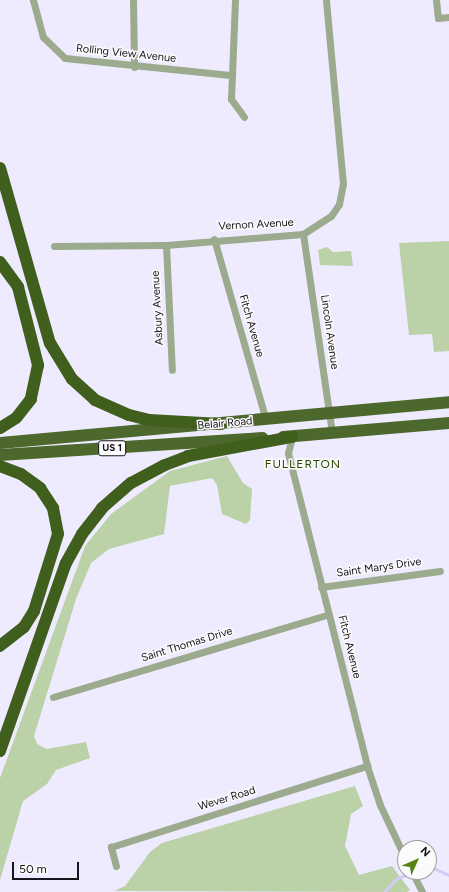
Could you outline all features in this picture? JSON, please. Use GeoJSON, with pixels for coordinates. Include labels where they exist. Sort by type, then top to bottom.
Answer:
{"type":"FeatureCollection","features":[{"type":"Feature","properties":{"kind":"highway"},"geometry":{"type":"LineString","coordinates":[[0,168],[47,336],[72,379],[95,400],[129,415],[149,420],[221,424]]}},
{"type":"Feature","properties":{"kind":"highway"},"geometry":{"type":"LineString","coordinates":[[0,262],[18,287],[38,365],[31,400],[16,418],[0,428]]}},
{"type":"Feature","properties":{"kind":"highway","name":"Belair Road"},"geometry":{"type":"LineString","coordinates":[[0,443],[266,420],[449,402]]}},
{"type":"Feature","properties":{"kind":"highway","name":"Belair Road"},"geometry":{"type":"LineString","coordinates":[[0,455],[292,437],[449,423]]}},
{"type":"Feature","properties":{"kind":"highway"},"geometry":{"type":"LineString","coordinates":[[0,752],[66,563],[82,534],[102,508],[131,483],[165,465],[188,456],[292,437]]}},
{"type":"Feature","properties":{"kind":"highway"},"geometry":{"type":"LineString","coordinates":[[0,466],[21,474],[40,488],[53,508],[58,534],[34,611],[24,627],[0,646]]}},
{"type":"Feature","properties":{"kind":"street","name":"Rolling View Avenue"},"geometry":{"type":"LineString","coordinates":[[33,0],[43,37],[59,54],[75,61],[230,75]]}},
{"type":"Feature","properties":{"kind":"street"},"geometry":{"type":"LineString","coordinates":[[134,0],[134,67]]}},
{"type":"Feature","properties":{"kind":"street"},"geometry":{"type":"LineString","coordinates":[[235,0],[230,75],[231,99],[244,117]]}},
{"type":"Feature","properties":{"kind":"street","name":"Vernon Avenue"},"geometry":{"type":"LineString","coordinates":[[54,246],[166,246],[214,239],[303,234],[331,216],[339,204],[342,189],[338,107],[326,0]]}},
{"type":"Feature","properties":{"kind":"street"},"geometry":{"type":"LineString","coordinates":[[436,0],[438,18],[449,17]]}},
{"type":"Feature","properties":{"kind":"street","name":"Lincoln Avenue"},"geometry":{"type":"LineString","coordinates":[[303,234],[332,433]]}},
{"type":"Feature","properties":{"kind":"street","name":"Fitch Avenue"},"geometry":{"type":"LineString","coordinates":[[214,239],[266,420]]}},
{"type":"Feature","properties":{"kind":"street","name":"Asbury Avenue"},"geometry":{"type":"LineString","coordinates":[[166,246],[172,370]]}},
{"type":"Feature","properties":{"kind":"street","name":"Fitch Avenue"},"geometry":{"type":"LineString","coordinates":[[292,437],[288,453],[367,766],[380,805],[397,841]]}},
{"type":"Feature","properties":{"kind":"street","name":"Saint Marys Drive"},"geometry":{"type":"LineString","coordinates":[[321,587],[440,571]]}},
{"type":"Feature","properties":{"kind":"street","name":"Saint Thomas Drive"},"geometry":{"type":"LineString","coordinates":[[53,698],[329,614]]}},
{"type":"Feature","properties":{"kind":"street","name":"Wever Road"},"geometry":{"type":"LineString","coordinates":[[116,866],[111,847],[367,766]]}},
{"type":"Feature","properties":{"kind":"street"},"geometry":{"type":"LineString","coordinates":[[415,880],[422,892]]}},
{"type":"Feature","properties":{"kind":"green space"},"geometry":{"type":"Polygon","coordinates":[[[449,241],[449,351],[434,352],[432,334],[409,335],[399,243],[449,241]]]}},
{"type":"Feature","properties":{"kind":"green space"},"geometry":{"type":"Polygon","coordinates":[[[327,247],[333,252],[351,251],[353,266],[320,265],[318,250],[327,247]]]}},
{"type":"Feature","properties":{"kind":"green space"},"geometry":{"type":"Polygon","coordinates":[[[227,456],[243,483],[252,489],[250,520],[246,524],[222,514],[217,485],[212,478],[170,486],[164,534],[109,549],[91,563],[76,599],[34,736],[37,744],[47,749],[86,742],[90,758],[56,770],[47,784],[23,801],[0,880],[0,778],[85,546],[111,514],[170,471],[227,456]]]}},
{"type":"Feature","properties":{"kind":"green space"},"geometry":{"type":"Polygon","coordinates":[[[355,786],[363,806],[351,814],[345,846],[359,875],[392,866],[397,873],[397,880],[402,880],[410,890],[407,892],[114,891],[125,886],[150,852],[162,843],[355,786]]]}},
{"type":"Feature","properties":{"kind":"waterway"},"geometry":{"type":"LineString","coordinates":[[437,870],[449,875]]}},
{"type":"Feature","properties":{"kind":"waterway"},"geometry":{"type":"LineString","coordinates":[[384,892],[397,878]]}},
{"type":"Feature","properties":{"kind":"district","name":"FULLERTON"},"geometry":{"type":"Point","coordinates":[303,465]}}]}
